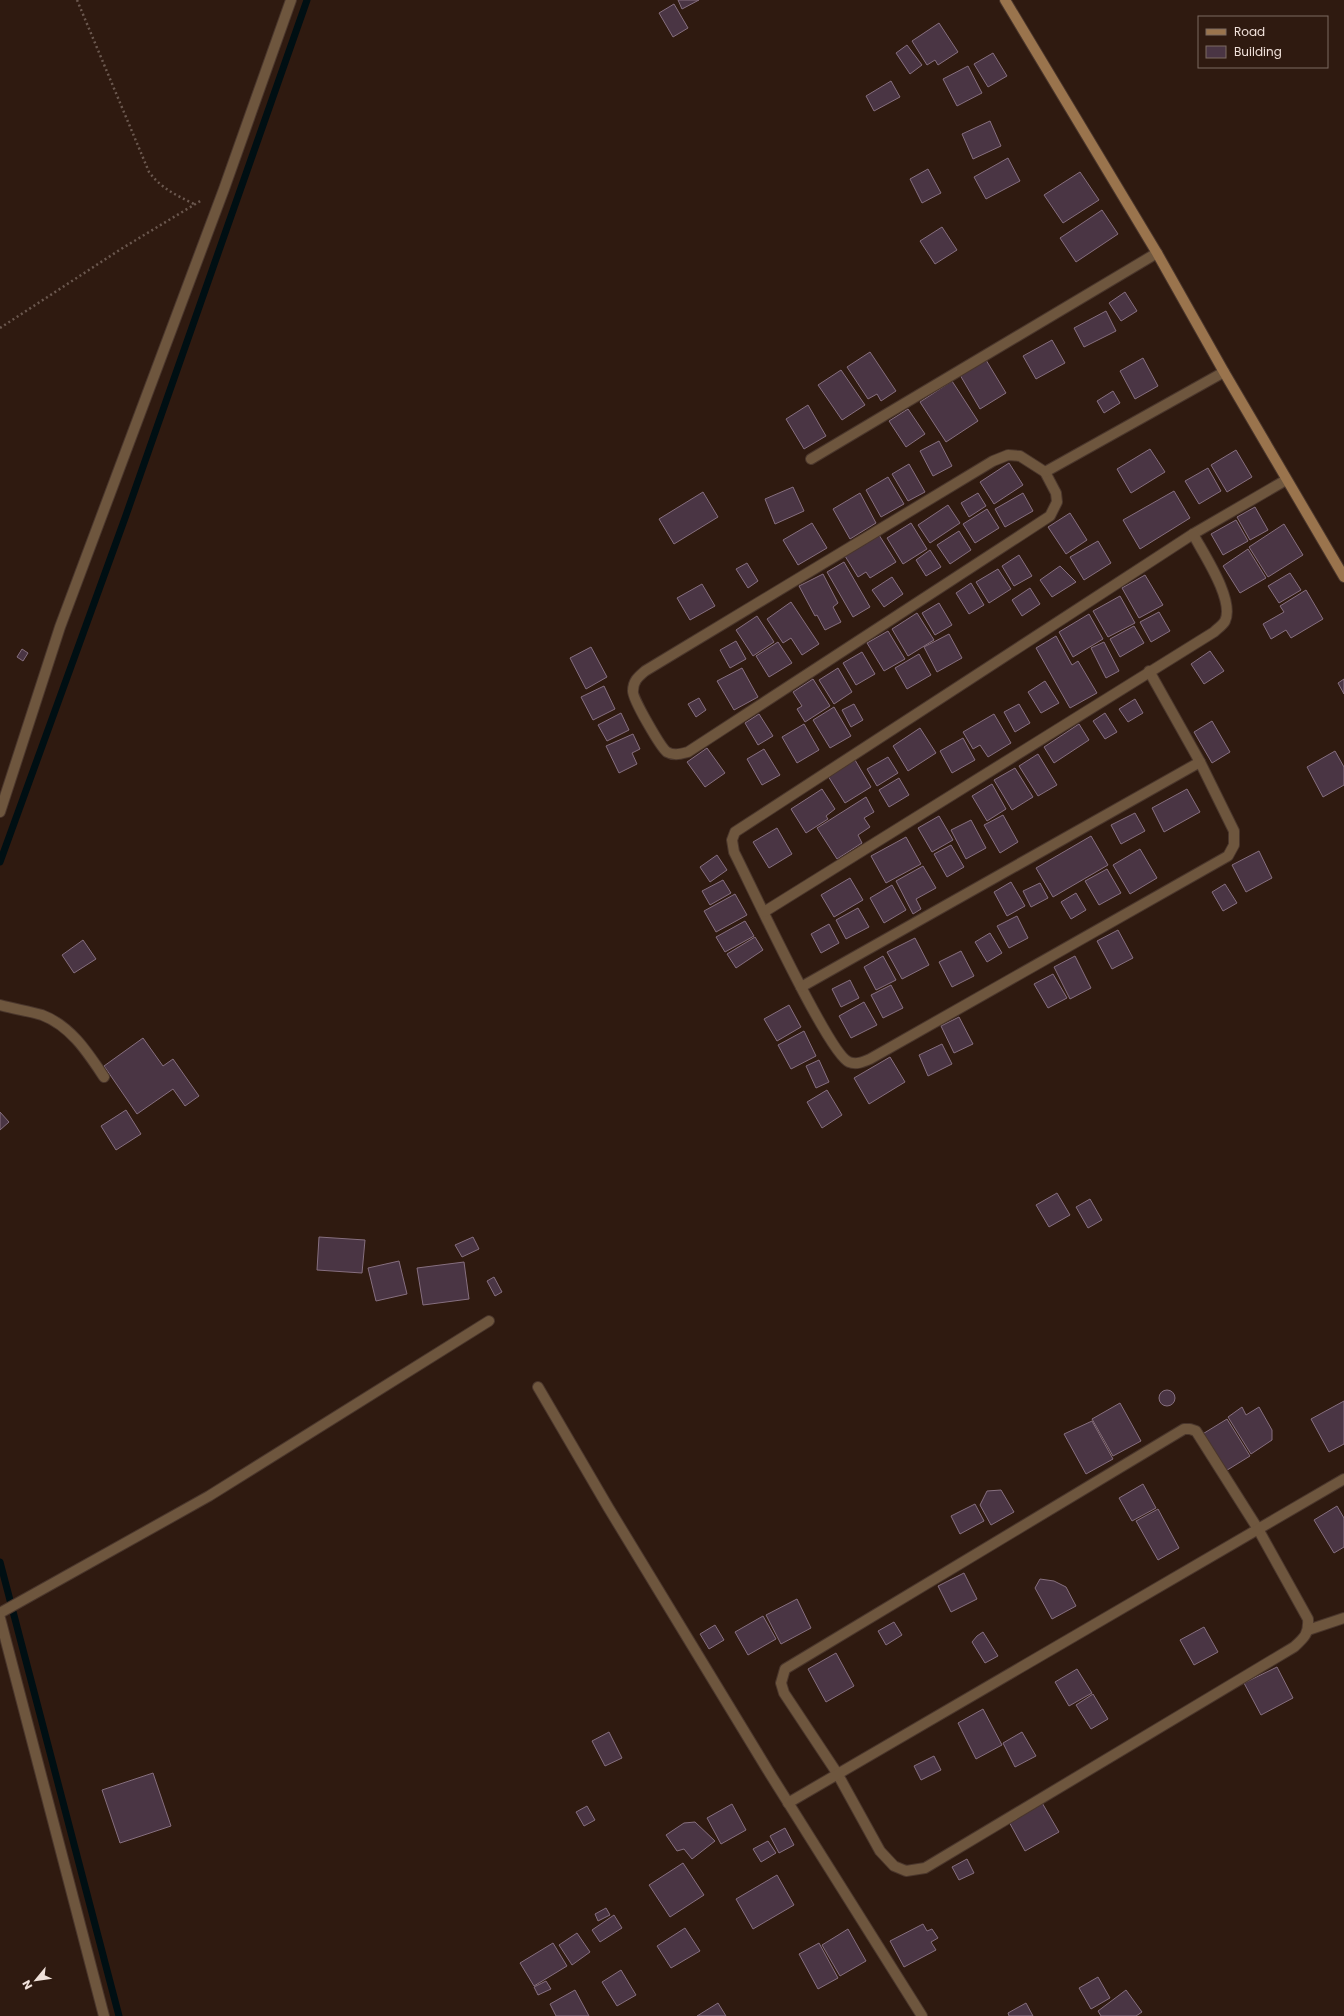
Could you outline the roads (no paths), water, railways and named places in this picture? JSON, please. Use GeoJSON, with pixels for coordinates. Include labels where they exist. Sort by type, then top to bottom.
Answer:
{"type":"FeatureCollection","features":[{"type":"Feature","properties":{"kind":"street"},"geometry":{"type":"LineString","coordinates":[[0,812],[60,628],[224,189],[291,0]]}},
{"type":"Feature","properties":{"kind":"street"},"geometry":{"type":"LineString","coordinates":[[1004,0],[1157,253],[1286,480],[1344,578]]}},
{"type":"Feature","properties":{"kind":"street"},"geometry":{"type":"LineString","coordinates":[[811,459],[1157,253]]}},
{"type":"Feature","properties":{"kind":"street"},"geometry":{"type":"LineString","coordinates":[[1045,472],[1224,372]]}},
{"type":"Feature","properties":{"kind":"street"},"geometry":{"type":"LineString","coordinates":[[1008,455],[1020,456],[1045,472],[1056,493],[1057,502],[1050,516],[688,752],[675,755],[666,751],[635,702],[632,692],[634,681],[645,671],[994,461],[1008,455]]}},
{"type":"Feature","properties":{"kind":"street"},"geometry":{"type":"LineString","coordinates":[[1149,671],[1200,762],[1234,831],[1234,845],[1228,856],[870,1059],[858,1064],[848,1062],[838,1052],[800,987],[734,852],[732,840],[735,832],[752,819],[1193,534],[1286,480]]}},
{"type":"Feature","properties":{"kind":"street"},"geometry":{"type":"LineString","coordinates":[[764,912],[1149,671],[1214,632],[1225,621],[1227,610],[1225,594],[1193,534]]}},
{"type":"Feature","properties":{"kind":"street"},"geometry":{"type":"LineString","coordinates":[[800,987],[1200,762]]}},
{"type":"Feature","properties":{"kind":"street"},"geometry":{"type":"LineString","coordinates":[[0,1005],[42,1016],[61,1025],[85,1048],[104,1077]]}},
{"type":"Feature","properties":{"kind":"street"},"geometry":{"type":"LineString","coordinates":[[0,1613],[209,1496],[489,1321]]}},
{"type":"Feature","properties":{"kind":"street"},"geometry":{"type":"LineString","coordinates":[[538,1387],[608,1507],[788,1802],[922,2016]]}},
{"type":"Feature","properties":{"kind":"street"},"geometry":{"type":"LineString","coordinates":[[1184,1429],[1196,1431],[1258,1529],[1308,1620],[1308,1630],[1302,1640],[1294,1647],[925,1868],[906,1871],[894,1866],[880,1850],[837,1773],[784,1693],[781,1683],[785,1669],[1184,1429]]}},
{"type":"Feature","properties":{"kind":"street"},"geometry":{"type":"LineString","coordinates":[[788,1802],[1344,1479]]}},
{"type":"Feature","properties":{"kind":"street"},"geometry":{"type":"LineString","coordinates":[[0,1618],[104,2016]]}},
{"type":"Feature","properties":{"kind":"street"},"geometry":{"type":"LineString","coordinates":[[1308,1630],[1344,1618]]}},
{"type":"Feature","properties":{"kind":"waterway"},"geometry":{"type":"LineString","coordinates":[[0,862],[125,518],[307,0]]}},
{"type":"Feature","properties":{"kind":"waterway"},"geometry":{"type":"LineString","coordinates":[[0,1562],[119,2016]]}}]}
